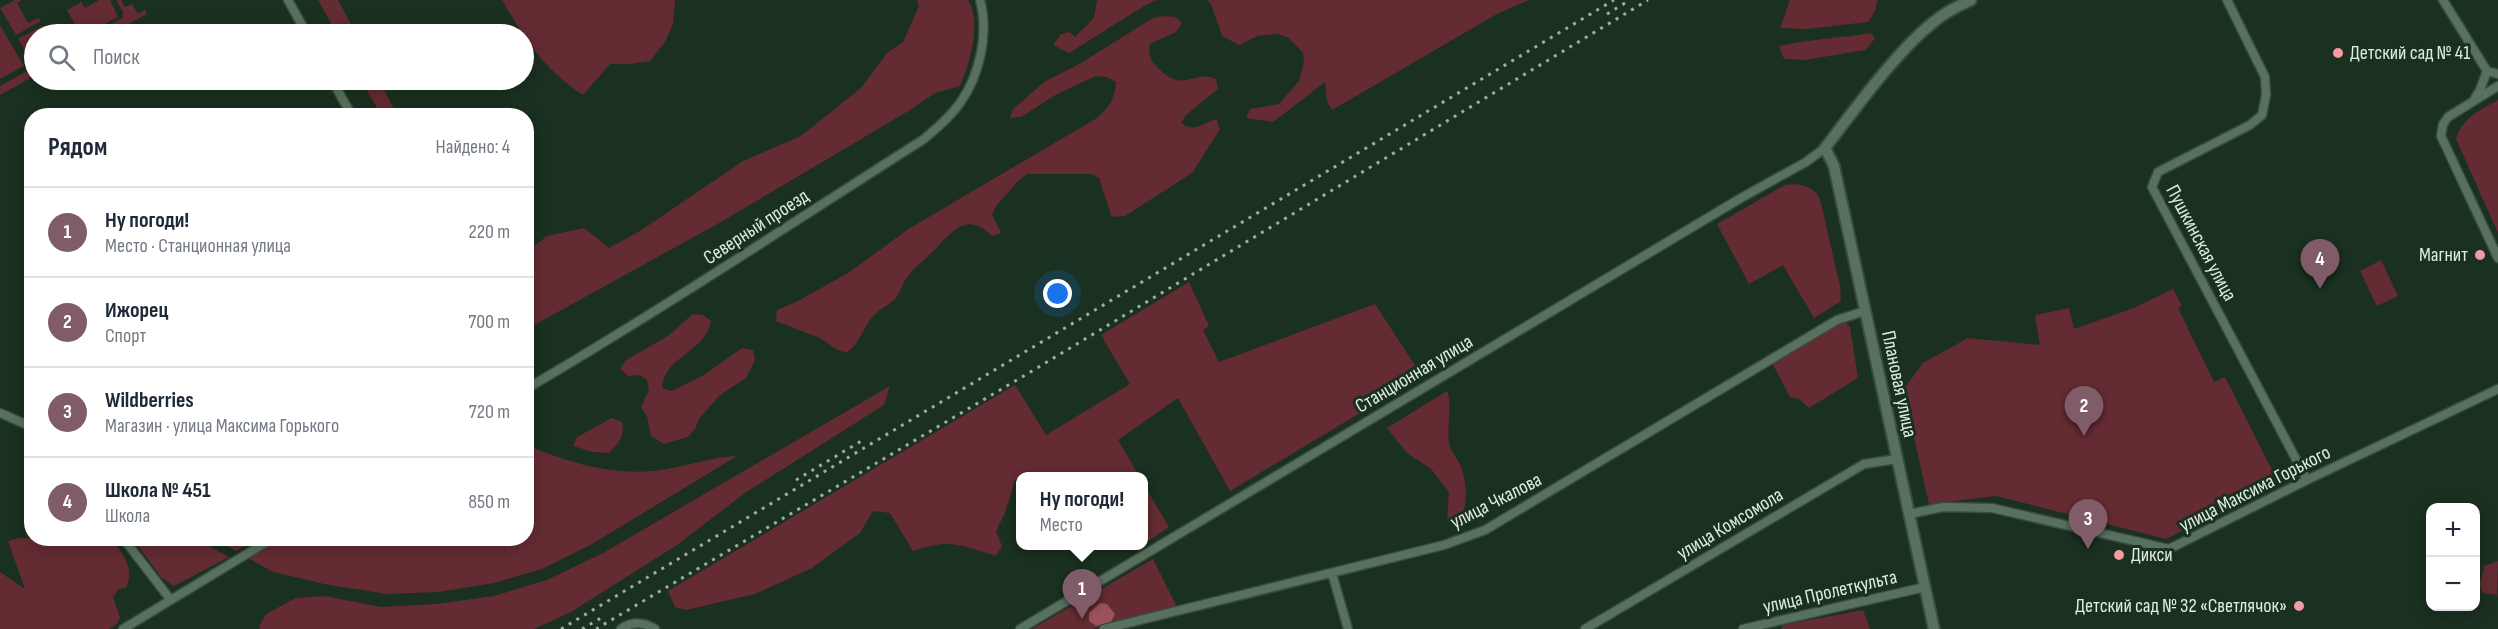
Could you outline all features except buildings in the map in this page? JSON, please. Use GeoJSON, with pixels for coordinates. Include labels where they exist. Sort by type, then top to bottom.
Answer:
{"type":"FeatureCollection","features":[{"type":"Feature","properties":{"kind":"street"},"geometry":{"type":"LineString","coordinates":[[288,0],[302,24]]}},
{"type":"Feature","properties":{"kind":"street","name":"Северный проезд"},"geometry":{"type":"LineString","coordinates":[[534,384],[599,346],[924,139],[943,123],[960,102],[978,66],[984,23],[980,0]]}},
{"type":"Feature","properties":{"kind":"street"},"geometry":{"type":"LineString","coordinates":[[1825,148],[1920,35],[1946,13],[1971,0]]}},
{"type":"Feature","properties":{"kind":"street","name":"Пушкинская улица"},"geometry":{"type":"LineString","coordinates":[[2227,0],[2265,77],[2266,95],[2262,115],[2250,125],[2158,172],[2152,187],[2307,480]]}},
{"type":"Feature","properties":{"kind":"street"},"geometry":{"type":"LineString","coordinates":[[2443,0],[2487,71],[2498,74]]}},
{"type":"Feature","properties":{"kind":"street"},"geometry":{"type":"LineString","coordinates":[[2472,102],[2480,90],[2487,71]]}},
{"type":"Feature","properties":{"kind":"street"},"geometry":{"type":"LineString","coordinates":[[2498,86],[2448,117],[2443,124],[2441,136],[2498,258]]}},
{"type":"Feature","properties":{"kind":"street"},"geometry":{"type":"LineString","coordinates":[[338,90],[348,108]]}},
{"type":"Feature","properties":{"kind":"street","name":"Плановая улица"},"geometry":{"type":"LineString","coordinates":[[1825,148],[1833,166],[1934,629]]}},
{"type":"Feature","properties":{"kind":"street","name":"Станционная улица"},"geometry":{"type":"LineString","coordinates":[[1020,629],[1741,198],[1806,162],[1825,148]]}},
{"type":"Feature","properties":{"kind":"street","name":"улица Чкалова"},"geometry":{"type":"LineString","coordinates":[[1104,629],[1444,545],[1485,530],[1836,320],[1865,311]]}},
{"type":"Feature","properties":{"kind":"street","name":"улица Максима Горького"},"geometry":{"type":"LineString","coordinates":[[1909,514],[1943,507],[1992,508],[2169,549],[2498,389]]}},
{"type":"Feature","properties":{"kind":"street"},"geometry":{"type":"LineString","coordinates":[[0,413],[24,424]]}},
{"type":"Feature","properties":{"kind":"street","name":"улица Комсомола"},"geometry":{"type":"LineString","coordinates":[[1585,629],[1864,464],[1897,459]]}},
{"type":"Feature","properties":{"kind":"street"},"geometry":{"type":"LineString","coordinates":[[129,546],[170,599]]}},
{"type":"Feature","properties":{"kind":"street"},"geometry":{"type":"LineString","coordinates":[[123,629],[259,546]]}},
{"type":"Feature","properties":{"kind":"street"},"geometry":{"type":"LineString","coordinates":[[1332,573],[1348,629]]}},
{"type":"Feature","properties":{"kind":"street","name":"улица Пролеткульта"},"geometry":{"type":"LineString","coordinates":[[1743,629],[1925,586]]}},
{"type":"Feature","properties":{"kind":"street"},"geometry":{"type":"LineString","coordinates":[[621,629],[636,623],[649,625],[655,629]]}},
{"type":"Feature","properties":{"kind":"shaded area"},"geometry":{"type":"Polygon","coordinates":[[[15,0],[22,0],[17,3],[28,23],[38,18],[41,21],[36,24],[24,24],[24,31],[16,35],[0,8],[15,0]]]}},
{"type":"Feature","properties":{"kind":"shaded area"},"geometry":{"type":"Polygon","coordinates":[[[99,0],[110,0],[118,17],[105,24],[75,24],[67,10],[81,2],[85,8],[99,0]]]}},
{"type":"Feature","properties":{"kind":"shaded area"},"geometry":{"type":"Polygon","coordinates":[[[116,0],[121,0],[125,7],[132,4],[138,14],[145,10],[147,14],[128,24],[111,24],[122,18],[123,12],[116,0]]]}},
{"type":"Feature","properties":{"kind":"shaded area"},"geometry":{"type":"Polygon","coordinates":[[[318,0],[338,0],[351,24],[331,24],[318,0]]]}},
{"type":"Feature","properties":{"kind":"shaded area"},"geometry":{"type":"Polygon","coordinates":[[[502,0],[675,0],[673,24],[665,42],[650,61],[610,64],[583,95],[557,75],[536,53],[534,24],[517,24],[502,0]]]}},
{"type":"Feature","properties":{"kind":"shaded area"},"geometry":{"type":"Polygon","coordinates":[[[917,0],[968,0],[974,19],[973,43],[960,86],[935,93],[721,222],[534,325],[534,246],[547,236],[584,228],[609,248],[640,231],[743,161],[801,136],[861,88],[887,53],[903,42],[919,6],[917,0]]]}},
{"type":"Feature","properties":{"kind":"shaded area"},"geometry":{"type":"Polygon","coordinates":[[[1097,0],[1157,0],[1069,53],[1053,45],[1061,34],[1070,32],[1075,37],[1094,18],[1097,0]]]}},
{"type":"Feature","properties":{"kind":"shaded area"},"geometry":{"type":"Polygon","coordinates":[[[1207,0],[1529,0],[1497,14],[1332,110],[1327,101],[1325,82],[1273,122],[1246,118],[1250,109],[1279,104],[1299,81],[1304,62],[1303,53],[1289,38],[1278,34],[1257,36],[1239,45],[1222,36],[1211,4],[1207,0]]]}},
{"type":"Feature","properties":{"kind":"shaded area"},"geometry":{"type":"Polygon","coordinates":[[[1790,0],[1878,0],[1868,22],[1806,29],[1780,28],[1790,0]]]}},
{"type":"Feature","properties":{"kind":"shaded area"},"geometry":{"type":"Polygon","coordinates":[[[1175,17],[1182,23],[1176,32],[1150,44],[1149,52],[1154,63],[1176,80],[1201,77],[1216,79],[1218,89],[1186,115],[1181,123],[1190,127],[1198,127],[1216,119],[1220,129],[1192,173],[1125,216],[1112,217],[1099,178],[1091,174],[1027,174],[996,206],[992,215],[1001,233],[992,236],[972,224],[963,225],[948,236],[913,270],[895,299],[872,317],[857,342],[846,353],[820,338],[776,321],[777,310],[848,273],[910,228],[1097,118],[1113,98],[1116,82],[1107,77],[1096,76],[1057,94],[1021,117],[1010,118],[1013,109],[1044,82],[1081,63],[1153,18],[1175,17]]]}},
{"type":"Feature","properties":{"kind":"shaded area"},"geometry":{"type":"Polygon","coordinates":[[[0,25],[24,66],[0,79],[0,25]]]}},
{"type":"Feature","properties":{"kind":"shaded area"},"geometry":{"type":"Polygon","coordinates":[[[1871,33],[1875,38],[1866,50],[1805,60],[1784,59],[1779,46],[1802,42],[1871,33]]]}},
{"type":"Feature","properties":{"kind":"shaded area"},"geometry":{"type":"Polygon","coordinates":[[[24,36],[24,49],[18,39],[24,36]]]}},
{"type":"Feature","properties":{"kind":"shaded area"},"geometry":{"type":"Polygon","coordinates":[[[24,73],[24,82],[0,95],[0,86],[24,73]]]}},
{"type":"Feature","properties":{"kind":"shaded area"},"geometry":{"type":"Polygon","coordinates":[[[367,90],[384,90],[393,108],[377,108],[367,90]]]}},
{"type":"Feature","properties":{"kind":"shaded area"},"geometry":{"type":"Polygon","coordinates":[[[2498,100],[2498,233],[2456,139],[2467,120],[2498,100]]]}},
{"type":"Feature","properties":{"kind":"shaded area"},"geometry":{"type":"Polygon","coordinates":[[[1795,184],[1810,188],[1820,199],[1840,286],[1841,301],[1814,318],[1783,265],[1749,284],[1717,224],[1785,185],[1795,184]]]}},
{"type":"Feature","properties":{"kind":"shaded area"},"geometry":{"type":"Polygon","coordinates":[[[2381,260],[2398,296],[2377,306],[2360,271],[2381,260]]]}},
{"type":"Feature","properties":{"kind":"shaded area"},"geometry":{"type":"Polygon","coordinates":[[[1189,282],[1209,326],[1203,330],[1219,362],[1375,304],[1422,376],[1230,491],[1178,398],[1118,440],[1137,472],[1016,472],[1016,479],[1005,513],[996,531],[1002,546],[996,556],[946,544],[913,551],[890,513],[873,511],[860,533],[812,568],[755,594],[686,610],[675,607],[668,591],[1015,385],[1046,435],[1130,384],[1101,335],[1189,282]]]}},
{"type":"Feature","properties":{"kind":"shaded area"},"geometry":{"type":"Polygon","coordinates":[[[2173,289],[2182,306],[2178,308],[2214,382],[2225,377],[2278,482],[2166,539],[1996,496],[1929,504],[1903,390],[1923,363],[1968,338],[2040,345],[2035,315],[2069,308],[2074,329],[2134,308],[2173,289]]]}},
{"type":"Feature","properties":{"kind":"shaded area"},"geometry":{"type":"Polygon","coordinates":[[[693,314],[703,315],[711,321],[708,331],[702,340],[670,368],[664,377],[662,388],[672,391],[704,375],[742,348],[753,350],[755,360],[746,378],[720,395],[699,419],[695,429],[688,437],[664,444],[651,436],[647,416],[641,407],[649,390],[647,380],[639,375],[628,376],[620,369],[626,360],[668,336],[693,314]]]}},
{"type":"Feature","properties":{"kind":"shaded area"},"geometry":{"type":"Polygon","coordinates":[[[1845,322],[1850,327],[1858,378],[1809,408],[1799,399],[1790,397],[1772,363],[1845,322]]]}},
{"type":"Feature","properties":{"kind":"shaded area"},"geometry":{"type":"Polygon","coordinates":[[[890,386],[884,405],[745,493],[677,545],[571,612],[534,629],[260,629],[259,627],[266,614],[296,598],[324,596],[381,607],[436,604],[494,596],[547,580],[603,553],[890,386]]]}},
{"type":"Feature","properties":{"kind":"shaded area"},"geometry":{"type":"Polygon","coordinates":[[[1447,391],[1449,443],[1460,464],[1465,484],[1466,499],[1461,520],[1447,519],[1449,492],[1431,469],[1407,453],[1387,428],[1447,391]]]}},
{"type":"Feature","properties":{"kind":"shaded area"},"geometry":{"type":"Polygon","coordinates":[[[612,418],[622,422],[623,432],[618,443],[609,453],[593,452],[573,446],[577,437],[612,418]]]}},
{"type":"Feature","properties":{"kind":"shaded area"},"geometry":{"type":"Polygon","coordinates":[[[534,448],[589,466],[638,472],[675,468],[716,458],[737,456],[592,544],[542,569],[494,583],[438,592],[387,594],[324,584],[273,572],[248,558],[269,546],[534,546],[534,448]]]}},
{"type":"Feature","properties":{"kind":"shaded area"},"geometry":{"type":"Polygon","coordinates":[[[1148,492],[1169,527],[1148,541],[1148,492]]]}},
{"type":"Feature","properties":{"kind":"shaded area"},"geometry":{"type":"Polygon","coordinates":[[[24,538],[24,546],[117,546],[123,555],[129,574],[126,587],[118,590],[113,597],[120,618],[116,625],[109,629],[0,629],[0,572],[25,589],[8,541],[24,538]]]}},
{"type":"Feature","properties":{"kind":"shaded area"},"geometry":{"type":"Polygon","coordinates":[[[138,546],[209,546],[229,557],[174,586],[161,577],[138,546]]]}},
{"type":"Feature","properties":{"kind":"shaded area"},"geometry":{"type":"Polygon","coordinates":[[[228,546],[245,546],[236,551],[228,546]]]}},
{"type":"Feature","properties":{"kind":"shaded area"},"geometry":{"type":"Polygon","coordinates":[[[1153,559],[1177,607],[1092,629],[1032,629],[1153,559]]]}},
{"type":"Feature","properties":{"kind":"shaded area"},"geometry":{"type":"Polygon","coordinates":[[[2498,561],[2497,595],[2483,593],[2480,585],[2484,566],[2498,561]]]}},
{"type":"Feature","properties":{"kind":"shaded area"},"geometry":{"type":"Polygon","coordinates":[[[1100,603],[1107,604],[1115,614],[1111,622],[1096,626],[1089,621],[1089,613],[1100,603]]]}},
{"type":"Feature","properties":{"kind":"shaded area"},"geometry":{"type":"Polygon","coordinates":[[[1863,610],[1870,629],[1781,629],[1783,625],[1863,610]]]}},
{"type":"Feature","properties":{"kind":"railway"},"geometry":{"type":"LineString","coordinates":[[561,629],[1614,0]]}},
{"type":"Feature","properties":{"kind":"railway"},"geometry":{"type":"LineString","coordinates":[[1607,14],[1630,0]]}},
{"type":"Feature","properties":{"kind":"railway"},"geometry":{"type":"LineString","coordinates":[[596,629],[1027,374],[1648,0]]}},
{"type":"Feature","properties":{"kind":"railway"},"geometry":{"type":"LineString","coordinates":[[796,480],[863,440]]}},
{"type":"Feature","properties":{"kind":"railway"},"geometry":{"type":"LineString","coordinates":[[582,629],[601,618]]}},
{"type":"Feature","properties":{"kind":"place","name":"Детский сад № 41"},"geometry":{"type":"Point","coordinates":[2338,53]}},
{"type":"Feature","properties":{"kind":"place","name":"Магнит"},"geometry":{"type":"Point","coordinates":[2480,255]}},
{"type":"Feature","properties":{"kind":"place","name":"Школа № 451"},"geometry":{"type":"Point","coordinates":[2320,289]}},
{"type":"Feature","properties":{"kind":"place","name":"Ижорец"},"geometry":{"type":"Point","coordinates":[2084,436]}},
{"type":"Feature","properties":{"kind":"place","name":"Wildberries"},"geometry":{"type":"Point","coordinates":[2088,549]}},
{"type":"Feature","properties":{"kind":"place","name":"Дикси"},"geometry":{"type":"Point","coordinates":[2119,555]}},
{"type":"Feature","properties":{"kind":"place","name":"Детский сад № 32 «Светлячок»"},"geometry":{"type":"Point","coordinates":[2299,606]}},
{"type":"Feature","properties":{"kind":"place","name":"Ну погоди!"},"geometry":{"type":"Point","coordinates":[1082,619]}}]}
